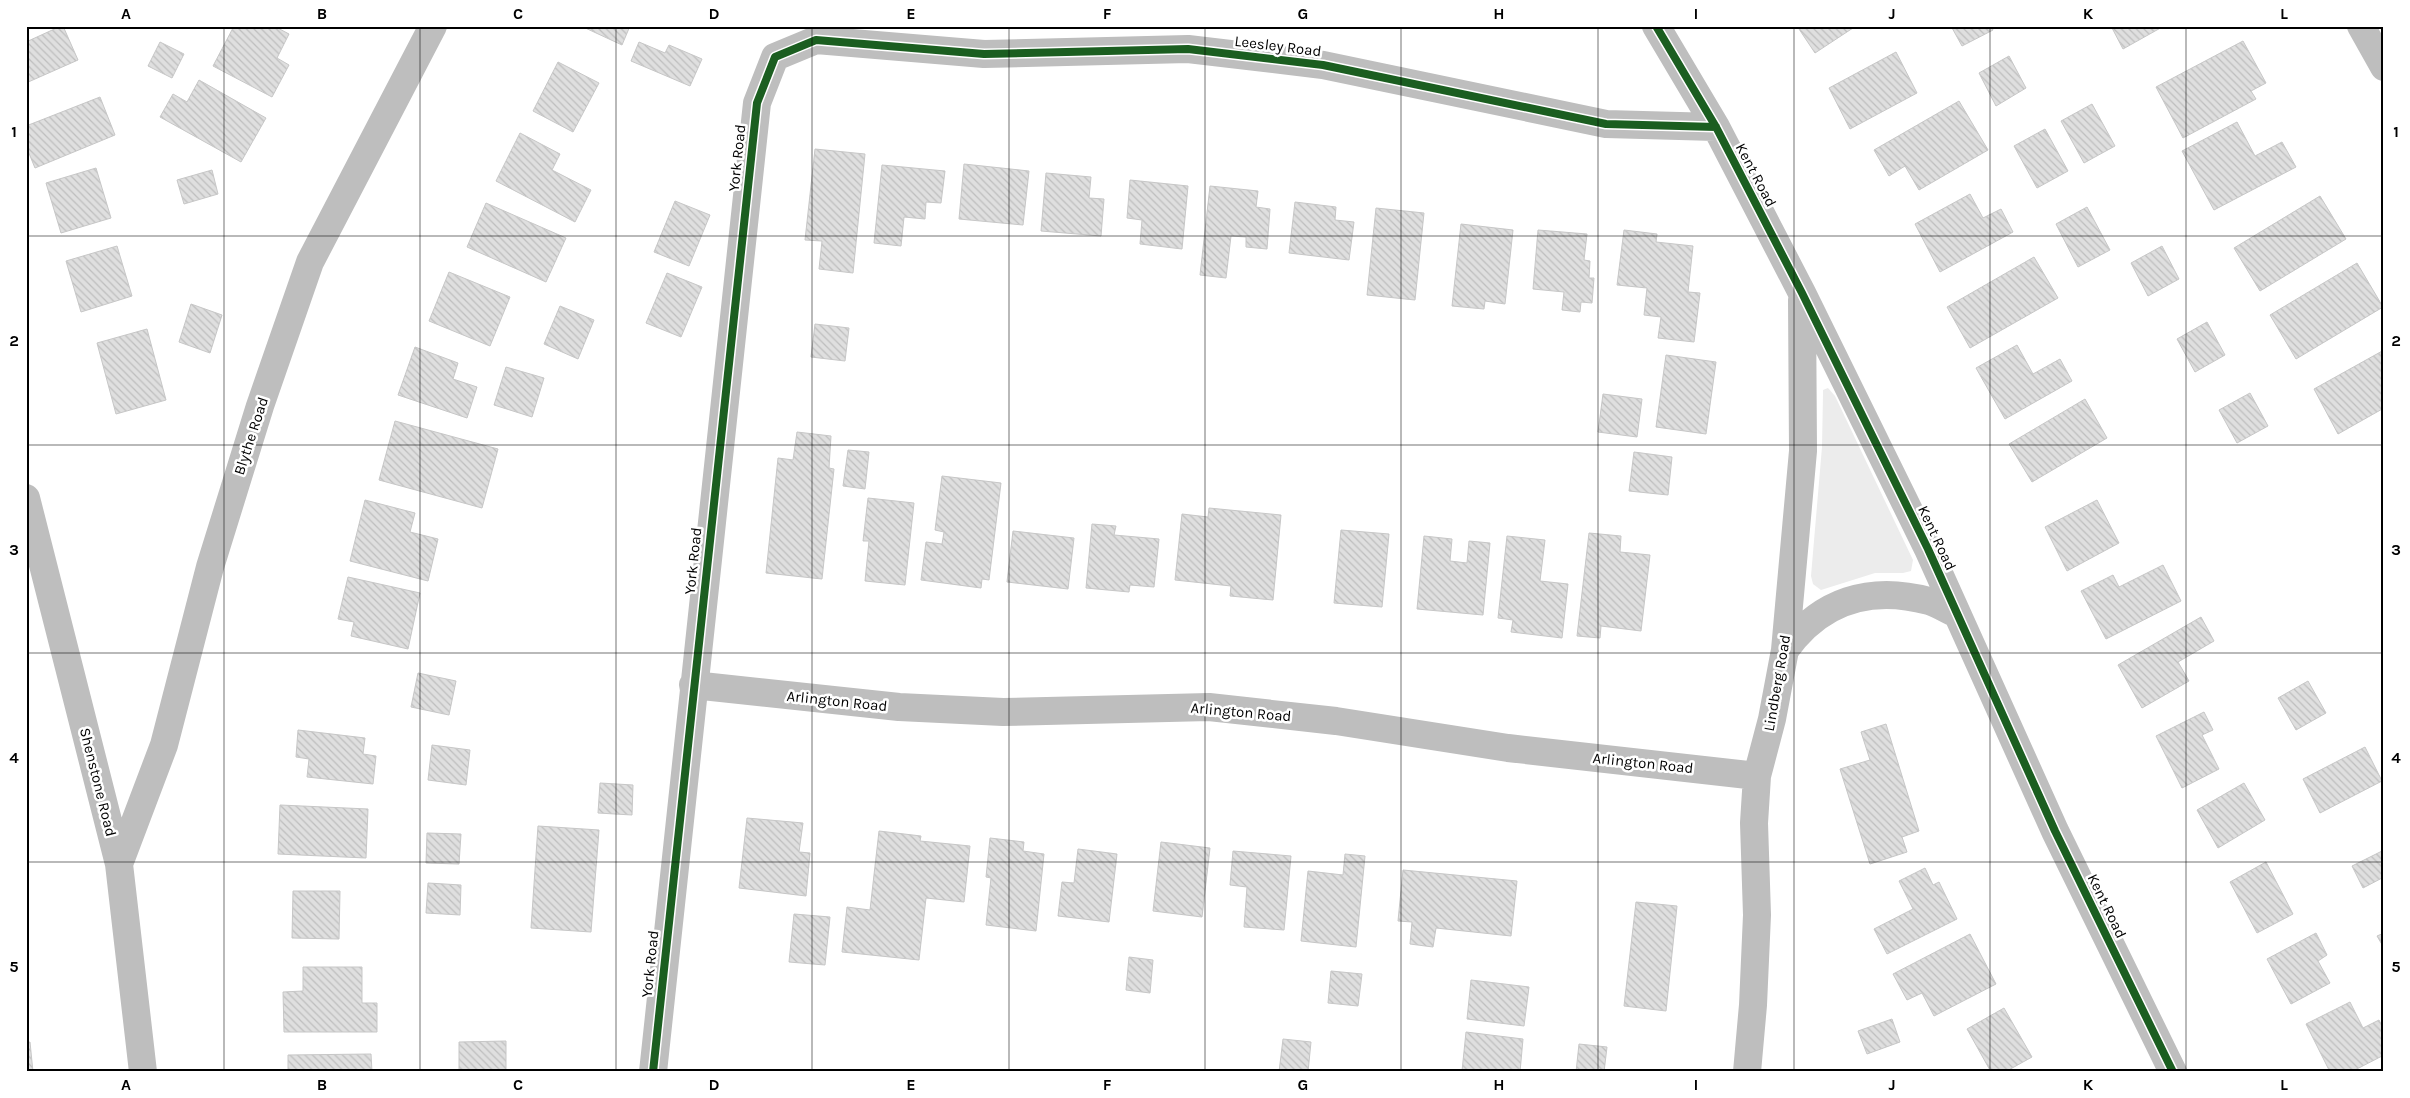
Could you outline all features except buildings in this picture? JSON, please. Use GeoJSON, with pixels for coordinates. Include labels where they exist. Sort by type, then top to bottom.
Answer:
{"type":"FeatureCollection","features":[{"type":"Feature","properties":{"kind":"street","name":"Blythe Road"},"geometry":{"type":"LineString","coordinates":[[119,864],[164,745],[210,568],[260,406],[310,262],[433,26]]}},
{"type":"Feature","properties":{"kind":"street","name":"Kent Road"},"geometry":{"type":"LineString","coordinates":[[1656,26],[1716,127],[1802,293],[1928,549],[2055,831],[2173,1072]]}},
{"type":"Feature","properties":{"kind":"street"},"geometry":{"type":"LineString","coordinates":[[2362,26],[2384,67]]}},
{"type":"Feature","properties":{"kind":"street","name":"Leesley Road"},"geometry":{"type":"LineString","coordinates":[[775,57],[816,40],[984,54],[1188,48],[1323,65],[1606,124],[1716,127]]}},
{"type":"Feature","properties":{"kind":"street","name":"York Road"},"geometry":{"type":"LineString","coordinates":[[653,1072],[693,685],[757,103],[775,57]]}},
{"type":"Feature","properties":{"kind":"street","name":"Lindberg Road"},"geometry":{"type":"LineString","coordinates":[[1747,1072],[1753,1005],[1757,915],[1754,823],[1757,776],[1772,719],[1785,650],[1803,451],[1802,293]]}},
{"type":"Feature","properties":{"kind":"street","name":"Shenstone Road"},"geometry":{"type":"LineString","coordinates":[[26,498],[119,864],[143,1072]]}},
{"type":"Feature","properties":{"kind":"street"},"geometry":{"type":"LineString","coordinates":[[1785,650],[1799,630],[1815,616],[1838,604],[1861,597],[1906,597],[1931,601],[1957,614]]}},
{"type":"Feature","properties":{"kind":"street","name":"Arlington Road"},"geometry":{"type":"LineString","coordinates":[[693,685],[899,707],[994,712],[1209,707],[1336,721],[1508,748],[1757,776]]}},
{"type":"Feature","properties":{"kind":"shaded area"},"geometry":{"type":"Polygon","coordinates":[[[1828,388],[1835,396],[1913,560],[1911,571],[1903,573],[1875,573],[1821,590],[1813,584],[1811,576],[1822,447],[1823,390],[1828,388]]]}},
{"type":"Feature","properties":{"kind":"cycle path"},"geometry":{"type":"LineString","coordinates":[[1656,26],[1716,127],[1802,293],[1928,549],[2055,831],[2173,1072]]}},
{"type":"Feature","properties":{"kind":"cycle path"},"geometry":{"type":"LineString","coordinates":[[653,1072],[757,103],[775,57],[816,40],[984,54],[1188,49],[1323,65],[1606,124],[1716,127]]}}]}
